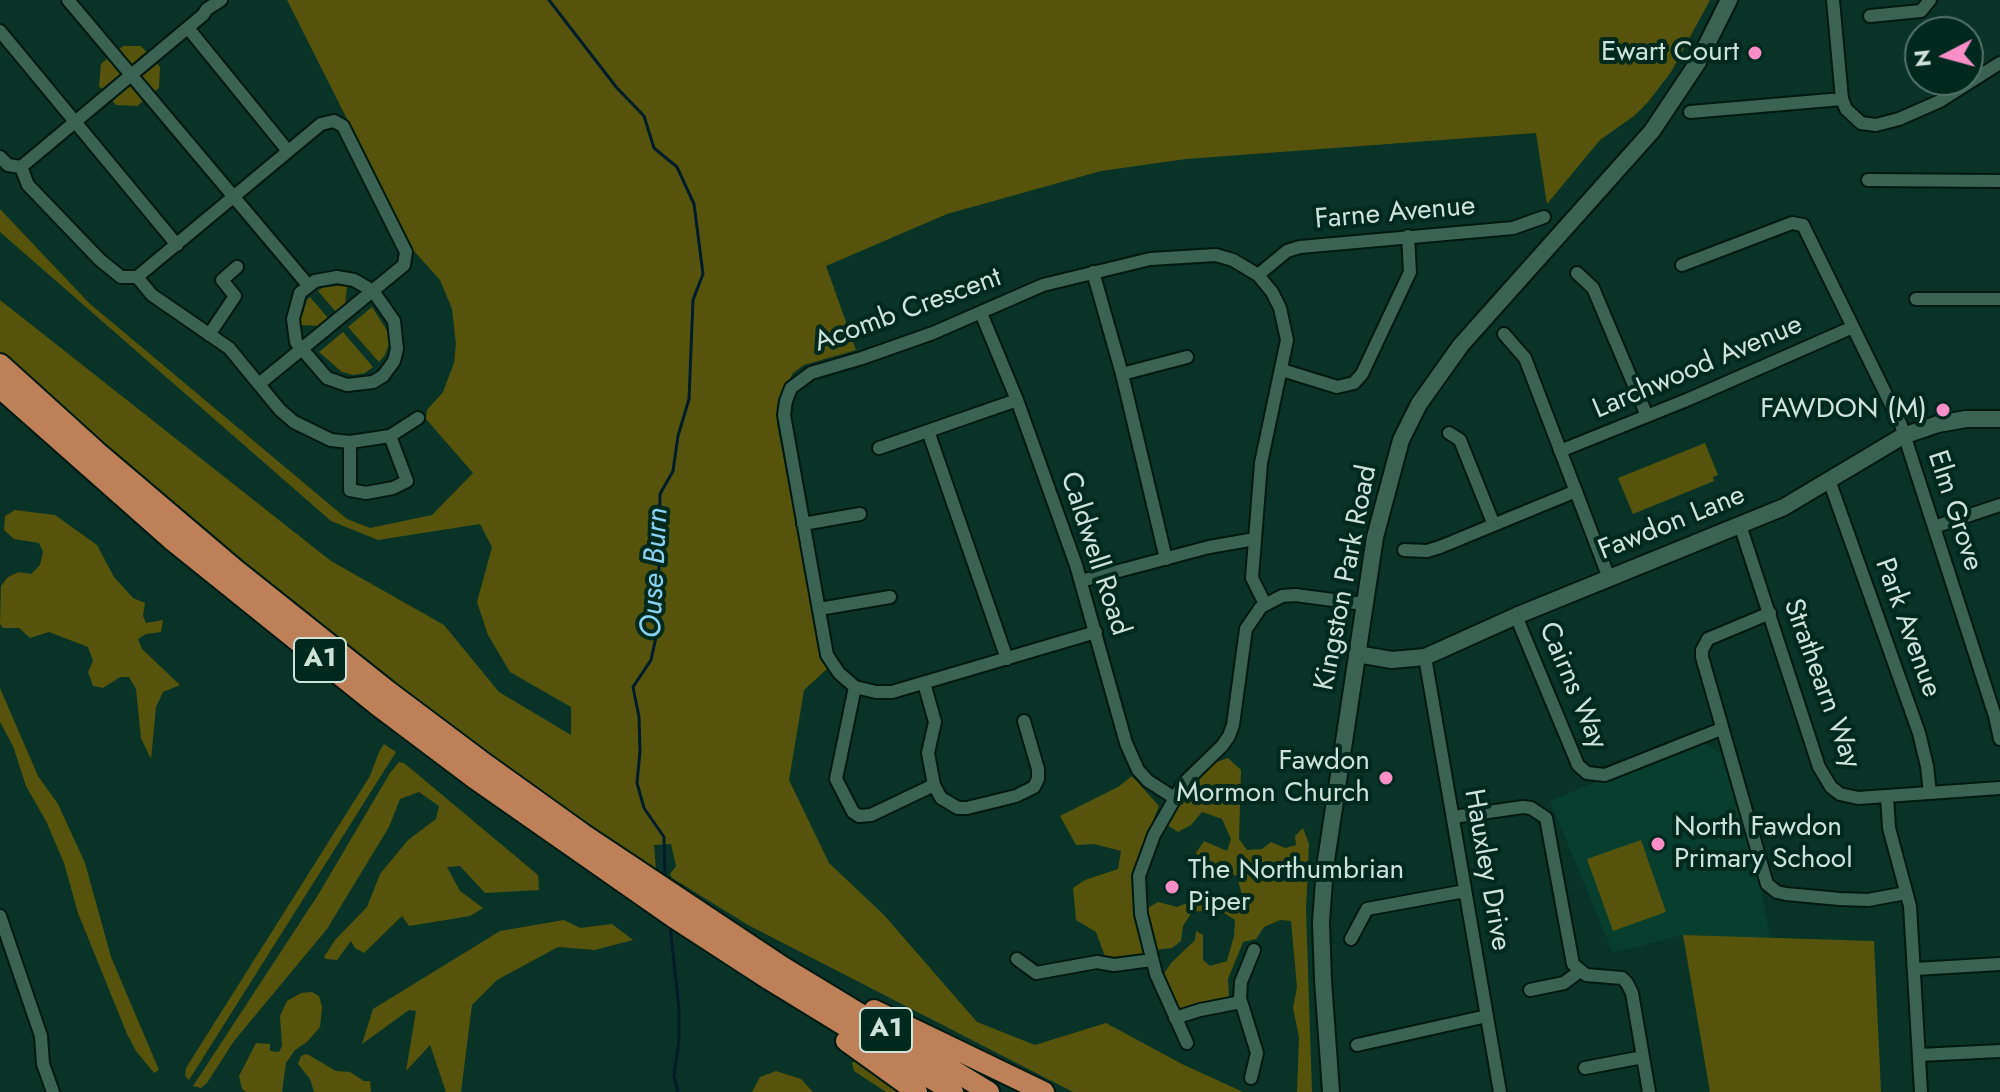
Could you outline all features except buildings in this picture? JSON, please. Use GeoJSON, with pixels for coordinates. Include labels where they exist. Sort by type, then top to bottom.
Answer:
{"type":"FeatureCollection","features":[{"type":"Feature","properties":{"kind":"highway","name":"A1"},"geometry":{"type":"LineString","coordinates":[[0,364],[173,517],[286,610],[665,901]]}},
{"type":"Feature","properties":{"kind":"highway","name":"A1"},"geometry":{"type":"LineString","coordinates":[[0,388],[173,541],[377,705],[573,849],[665,901],[953,1092]]}},
{"type":"Feature","properties":{"kind":"highway","name":"A1"},"geometry":{"type":"LineString","coordinates":[[776,974],[841,1037],[917,1092]]}},
{"type":"Feature","properties":{"kind":"highway","name":"A1"},"geometry":{"type":"LineString","coordinates":[[776,974],[989,1092]]}},
{"type":"Feature","properties":{"kind":"highway","name":"A1"},"geometry":{"type":"LineString","coordinates":[[776,974],[1044,1092]]}},
{"type":"Feature","properties":{"kind":"street"},"geometry":{"type":"LineString","coordinates":[[68,0],[308,285]]}},
{"type":"Feature","properties":{"kind":"street"},"geometry":{"type":"LineString","coordinates":[[0,157],[8,165],[21,167],[203,15],[206,4],[221,0]]}},
{"type":"Feature","properties":{"kind":"street","name":"Kingston Park Road"},"geometry":{"type":"LineString","coordinates":[[1330,1090],[1323,980],[1325,867],[1375,537],[1401,440],[1419,404],[1461,345],[1652,131],[1698,62],[1729,0]]}},
{"type":"Feature","properties":{"kind":"street"},"geometry":{"type":"LineString","coordinates":[[1833,0],[1842,99],[1853,117],[1861,123],[1876,125],[1899,119],[1940,101],[2000,63]]}},
{"type":"Feature","properties":{"kind":"street"},"geometry":{"type":"LineString","coordinates":[[1870,16],[1921,11],[1930,0]]}},
{"type":"Feature","properties":{"kind":"street"},"geometry":{"type":"LineString","coordinates":[[188,28],[288,151]]}},
{"type":"Feature","properties":{"kind":"street"},"geometry":{"type":"LineString","coordinates":[[0,31],[177,245]]}},
{"type":"Feature","properties":{"kind":"street"},"geometry":{"type":"LineString","coordinates":[[1690,112],[1842,99]]}},
{"type":"Feature","properties":{"kind":"street"},"geometry":{"type":"LineString","coordinates":[[21,167],[28,185],[100,260],[121,277],[137,277],[321,124],[337,121],[343,126],[406,257],[404,265],[259,384]]}},
{"type":"Feature","properties":{"kind":"street"},"geometry":{"type":"LineString","coordinates":[[1868,180],[2000,181]]}},
{"type":"Feature","properties":{"kind":"street","name":"Farne Avenue"},"geometry":{"type":"LineString","coordinates":[[1258,275],[1287,251],[1408,236],[1513,228],[1544,217]]}},
{"type":"Feature","properties":{"kind":"street","name":"Elm Grove"},"geometry":{"type":"LineString","coordinates":[[1682,265],[1792,223],[1803,225],[1901,425],[2000,739]]}},
{"type":"Feature","properties":{"kind":"street"},"geometry":{"type":"LineString","coordinates":[[1282,370],[1337,387],[1354,383],[1362,374],[1410,272],[1408,236]]}},
{"type":"Feature","properties":{"kind":"street","name":"Acomb Crescent"},"geometry":{"type":"LineString","coordinates":[[855,687],[839,673],[827,655],[784,415],[791,388],[811,373],[862,358],[981,313],[1043,285],[1093,272],[1150,259],[1216,255],[1233,260],[1258,275]]}},
{"type":"Feature","properties":{"kind":"street"},"geometry":{"type":"LineString","coordinates":[[209,335],[235,296],[222,280],[237,267]]}},
{"type":"Feature","properties":{"kind":"street"},"geometry":{"type":"LineString","coordinates":[[1093,272],[1122,374],[1166,559]]}},
{"type":"Feature","properties":{"kind":"street"},"geometry":{"type":"LineString","coordinates":[[1577,273],[1593,288],[1647,416]]}},
{"type":"Feature","properties":{"kind":"street"},"geometry":{"type":"LineString","coordinates":[[1258,275],[1272,292],[1285,324],[1287,340],[1261,463],[1252,578],[1265,604]]}},
{"type":"Feature","properties":{"kind":"street"},"geometry":{"type":"LineString","coordinates":[[137,277],[152,295],[229,348],[280,410],[294,422],[331,440],[350,442],[390,436],[418,418]]}},
{"type":"Feature","properties":{"kind":"street"},"geometry":{"type":"LineString","coordinates":[[346,277],[373,291],[394,321],[397,335],[394,361],[383,376],[365,384],[336,382],[318,370],[296,342],[293,319],[296,301],[308,285],[321,279],[346,277]]}},
{"type":"Feature","properties":{"kind":"street"},"geometry":{"type":"LineString","coordinates":[[1916,299],[2000,299]]}},
{"type":"Feature","properties":{"kind":"street","name":"Caldwell Road"},"geometry":{"type":"LineString","coordinates":[[981,313],[1017,400],[1081,581],[1112,700],[1138,770],[1148,781],[1173,797]]}},
{"type":"Feature","properties":{"kind":"street","name":"Larchwood Avenue"},"geometry":{"type":"LineString","coordinates":[[1560,451],[1853,327]]}},
{"type":"Feature","properties":{"kind":"street"},"geometry":{"type":"LineString","coordinates":[[1504,334],[1525,358],[1609,578]]}},
{"type":"Feature","properties":{"kind":"street"},"geometry":{"type":"LineString","coordinates":[[1122,374],[1187,357]]}},
{"type":"Feature","properties":{"kind":"street"},"geometry":{"type":"LineString","coordinates":[[879,448],[1017,400]]}},
{"type":"Feature","properties":{"kind":"street","name":"Fawdon Lane"},"geometry":{"type":"LineString","coordinates":[[1357,654],[1392,660],[1425,657],[1516,616],[1784,507],[1903,436],[1938,424],[1966,419],[2000,419]]}},
{"type":"Feature","properties":{"kind":"street"},"geometry":{"type":"LineString","coordinates":[[928,431],[1007,659]]}},
{"type":"Feature","properties":{"kind":"street"},"geometry":{"type":"LineString","coordinates":[[1449,433],[1460,440],[1494,525]]}},
{"type":"Feature","properties":{"kind":"street"},"geometry":{"type":"LineString","coordinates":[[350,442],[350,490],[366,493],[393,488],[407,481],[390,436]]}},
{"type":"Feature","properties":{"kind":"street","name":"Park Avenue"},"geometry":{"type":"LineString","coordinates":[[1829,480],[1919,733],[1930,793]]}},
{"type":"Feature","properties":{"kind":"street"},"geometry":{"type":"LineString","coordinates":[[1404,550],[1427,551],[1440,547],[1576,491]]}},
{"type":"Feature","properties":{"kind":"street"},"geometry":{"type":"LineString","coordinates":[[1934,527],[2000,505]]}},
{"type":"Feature","properties":{"kind":"street"},"geometry":{"type":"LineString","coordinates":[[803,524],[860,514]]}},
{"type":"Feature","properties":{"kind":"street","name":"Strathearn Way"},"geometry":{"type":"LineString","coordinates":[[1740,525],[1823,778],[1831,787],[1848,797],[2000,788]]}},
{"type":"Feature","properties":{"kind":"street"},"geometry":{"type":"LineString","coordinates":[[1081,581],[1255,539]]}},
{"type":"Feature","properties":{"kind":"street"},"geometry":{"type":"LineString","coordinates":[[1187,1043],[1152,960],[1141,914],[1139,876],[1154,835],[1173,797],[1229,736],[1246,629],[1254,616],[1265,604],[1282,596],[1364,604]]}},
{"type":"Feature","properties":{"kind":"street"},"geometry":{"type":"LineString","coordinates":[[819,609],[890,597]]}},
{"type":"Feature","properties":{"kind":"street"},"geometry":{"type":"LineString","coordinates":[[1770,613],[1714,635],[1704,644],[1703,666],[1764,877],[1771,888],[1786,894],[1854,900],[1906,893]]}},
{"type":"Feature","properties":{"kind":"street","name":"Cairns Way"},"geometry":{"type":"LineString","coordinates":[[1516,616],[1578,765],[1587,773],[1605,775],[1721,729]]}},
{"type":"Feature","properties":{"kind":"street"},"geometry":{"type":"LineString","coordinates":[[934,785],[871,815],[859,816],[853,812],[836,779],[855,687],[892,692],[1096,632]]}},
{"type":"Feature","properties":{"kind":"street","name":"Hauxley Drive"},"geometry":{"type":"LineString","coordinates":[[1425,657],[1500,1092]]}},
{"type":"Feature","properties":{"kind":"street"},"geometry":{"type":"LineString","coordinates":[[924,683],[935,722],[928,753],[934,785],[941,798],[958,808],[1027,792],[1034,787],[1038,769],[1024,721]]}},
{"type":"Feature","properties":{"kind":"street"},"geometry":{"type":"LineString","coordinates":[[1015,742],[1029,737]]}},
{"type":"Feature","properties":{"kind":"street"},"geometry":{"type":"LineString","coordinates":[[1887,796],[1889,828],[1910,906],[1921,1092]]}},
{"type":"Feature","properties":{"kind":"street"},"geometry":{"type":"LineString","coordinates":[[1453,817],[1523,807],[1531,808],[1546,818],[1573,964],[1586,975],[1622,978],[1627,983],[1632,993],[1649,1092]]}},
{"type":"Feature","properties":{"kind":"street"},"geometry":{"type":"LineString","coordinates":[[1351,939],[1367,909],[1465,891]]}},
{"type":"Feature","properties":{"kind":"street"},"geometry":{"type":"LineString","coordinates":[[0,916],[41,1036],[43,1064],[53,1092]]}},
{"type":"Feature","properties":{"kind":"street"},"geometry":{"type":"LineString","coordinates":[[1251,1078],[1257,1053],[1241,1002],[1241,982],[1252,955],[1263,966]]}},
{"type":"Feature","properties":{"kind":"street"},"geometry":{"type":"LineString","coordinates":[[1017,959],[1036,973],[1097,962],[1114,965],[1152,960]]}},
{"type":"Feature","properties":{"kind":"street"},"geometry":{"type":"LineString","coordinates":[[1915,969],[2000,964]]}},
{"type":"Feature","properties":{"kind":"street"},"geometry":{"type":"LineString","coordinates":[[1530,990],[1564,983],[1580,971]]}},
{"type":"Feature","properties":{"kind":"street"},"geometry":{"type":"LineString","coordinates":[[1175,1018],[1241,1002]]}},
{"type":"Feature","properties":{"kind":"street"},"geometry":{"type":"LineString","coordinates":[[1357,1045],[1487,1016]]}},
{"type":"Feature","properties":{"kind":"street"},"geometry":{"type":"LineString","coordinates":[[1919,1055],[2000,1051]]}},
{"type":"Feature","properties":{"kind":"street"},"geometry":{"type":"LineString","coordinates":[[1585,1067],[1643,1057]]}},
{"type":"Feature","properties":{"kind":"shaded area"},"geometry":{"type":"Polygon","coordinates":[[[287,0],[1710,0],[1671,72],[1648,102],[1600,140],[1547,204],[1536,133],[1186,159],[1101,171],[947,214],[826,266],[856,350],[804,365],[793,373],[779,403],[777,423],[823,661],[828,668],[804,690],[789,780],[829,863],[884,915],[977,1022],[1035,1045],[1106,1023],[1182,1064],[1243,1092],[1073,1092],[748,925],[672,878],[670,874],[676,866],[671,844],[654,845],[656,869],[531,787],[436,717],[259,577],[0,351],[0,300],[331,561],[444,625],[499,692],[571,735],[571,707],[510,672],[488,635],[477,602],[492,547],[480,524],[378,540],[331,521],[0,232],[0,209],[89,303],[347,519],[370,528],[432,515],[473,473],[426,419],[427,410],[443,392],[454,363],[456,344],[452,309],[440,280],[413,250],[287,0]]]}},
{"type":"Feature","properties":{"kind":"shaded area"},"geometry":{"type":"Polygon","coordinates":[[[123,46],[141,46],[160,67],[159,88],[137,106],[116,105],[99,86],[101,64],[123,46]]]}},
{"type":"Feature","properties":{"kind":"shaded area"},"geometry":{"type":"Polygon","coordinates":[[[347,287],[345,304],[336,312],[318,291],[347,287]]]}},
{"type":"Feature","properties":{"kind":"shaded area"},"geometry":{"type":"Polygon","coordinates":[[[310,297],[328,318],[318,326],[301,325],[300,322],[310,297]]]}},
{"type":"Feature","properties":{"kind":"shaded area"},"geometry":{"type":"Polygon","coordinates":[[[372,307],[388,332],[389,344],[379,362],[348,327],[372,307]]]}},
{"type":"Feature","properties":{"kind":"shaded area"},"geometry":{"type":"Polygon","coordinates":[[[343,332],[373,367],[365,373],[353,375],[342,372],[319,352],[343,332]]]}},
{"type":"Feature","properties":{"kind":"shaded area"},"geometry":{"type":"Polygon","coordinates":[[[1705,443],[1718,475],[1713,477],[1714,481],[1633,514],[1618,478],[1705,443]]]}},
{"type":"Feature","properties":{"kind":"shaded area"},"geometry":{"type":"Polygon","coordinates":[[[15,510],[55,515],[97,545],[114,577],[133,598],[145,603],[143,616],[146,623],[163,620],[161,632],[146,634],[138,639],[142,649],[180,685],[163,692],[156,707],[151,759],[141,738],[136,689],[129,677],[120,677],[103,688],[93,686],[88,672],[93,661],[88,647],[49,632],[30,638],[19,628],[3,628],[0,624],[1,586],[8,577],[19,572],[31,574],[40,565],[43,552],[39,543],[14,539],[4,530],[5,516],[15,510]]]}},
{"type":"Feature","properties":{"kind":"shaded area"},"geometry":{"type":"Polygon","coordinates":[[[0,688],[38,776],[58,804],[85,863],[111,957],[159,1070],[154,1073],[127,1034],[78,913],[64,863],[46,821],[26,786],[13,746],[0,722],[0,688]]]}},
{"type":"Feature","properties":{"kind":"shaded area","name":"North Fawdon Primary School"},"geometry":{"type":"Polygon","coordinates":[[[1705,743],[1721,754],[1761,886],[1770,938],[1683,935],[1613,953],[1550,801],[1705,743]]]}},
{"type":"Feature","properties":{"kind":"shaded area"},"geometry":{"type":"Polygon","coordinates":[[[384,744],[396,752],[189,1080],[185,1076],[186,1068],[370,776],[384,744]]]}},
{"type":"Feature","properties":{"kind":"shaded area"},"geometry":{"type":"Polygon","coordinates":[[[1228,758],[1241,770],[1239,839],[1247,850],[1262,849],[1271,842],[1285,848],[1296,845],[1295,836],[1303,828],[1309,844],[1306,910],[1312,1092],[1297,1092],[1299,1037],[1293,1008],[1297,987],[1291,921],[1280,920],[1264,927],[1256,939],[1243,942],[1228,979],[1229,997],[1199,1007],[1177,1008],[1167,990],[1164,974],[1195,940],[1196,931],[1203,935],[1203,960],[1210,966],[1227,961],[1235,920],[1218,909],[1192,912],[1183,926],[1181,941],[1172,948],[1154,950],[1146,909],[1158,902],[1177,907],[1195,900],[1237,906],[1242,895],[1237,876],[1204,866],[1196,853],[1204,841],[1227,851],[1231,839],[1222,819],[1202,812],[1191,825],[1178,832],[1167,825],[1186,788],[1211,764],[1228,758]]]}},
{"type":"Feature","properties":{"kind":"shaded area"},"geometry":{"type":"Polygon","coordinates":[[[399,762],[538,875],[539,890],[485,893],[460,866],[447,867],[460,891],[483,908],[470,916],[409,926],[402,916],[364,953],[355,948],[351,941],[337,960],[326,959],[324,957],[335,940],[367,907],[380,874],[408,840],[436,819],[439,806],[419,792],[400,799],[389,827],[327,929],[234,1041],[207,1083],[201,1088],[193,1086],[318,895],[399,762]]]}},
{"type":"Feature","properties":{"kind":"shaded area"},"geometry":{"type":"Polygon","coordinates":[[[1132,776],[1159,806],[1133,872],[1134,917],[1146,955],[1106,959],[1096,932],[1076,920],[1073,888],[1085,880],[1118,869],[1121,851],[1094,844],[1076,845],[1060,816],[1118,787],[1132,776]]]}},
{"type":"Feature","properties":{"kind":"shaded area"},"geometry":{"type":"Polygon","coordinates":[[[1641,840],[1666,912],[1613,931],[1587,859],[1641,840]]]}},
{"type":"Feature","properties":{"kind":"shaded area"},"geometry":{"type":"Polygon","coordinates":[[[564,920],[580,928],[612,924],[633,940],[595,950],[558,947],[497,980],[472,1005],[461,1092],[446,1092],[430,1045],[406,1071],[416,1011],[409,1010],[362,1044],[373,1009],[500,931],[564,920]]]}},
{"type":"Feature","properties":{"kind":"shaded area"},"geometry":{"type":"Polygon","coordinates":[[[1683,935],[1874,941],[1881,1092],[1710,1092],[1683,935]]]}},
{"type":"Feature","properties":{"kind":"shaded area"},"geometry":{"type":"Polygon","coordinates":[[[312,992],[319,996],[322,1007],[320,1027],[286,1063],[282,1092],[246,1092],[242,1089],[239,1076],[256,1043],[270,1044],[270,1051],[279,1052],[282,1046],[280,1016],[287,1001],[301,993],[312,992]]]}},
{"type":"Feature","properties":{"kind":"shaded area"},"geometry":{"type":"Polygon","coordinates":[[[307,1054],[336,1071],[350,1072],[364,1081],[370,1081],[371,1092],[314,1092],[310,1079],[298,1064],[301,1056],[307,1054]]]}},
{"type":"Feature","properties":{"kind":"shaded area"},"geometry":{"type":"Polygon","coordinates":[[[859,1059],[908,1092],[886,1092],[854,1071],[852,1063],[859,1059]]]}},
{"type":"Feature","properties":{"kind":"shaded area"},"geometry":{"type":"Polygon","coordinates":[[[776,1071],[801,1079],[813,1092],[752,1092],[760,1077],[776,1071]]]}},
{"type":"Feature","properties":{"kind":"waterway","name":"Ouse Burn"},"geometry":{"type":"LineString","coordinates":[[549,0],[617,88],[644,116],[654,148],[677,167],[694,204],[703,274],[693,300],[689,399],[678,436],[673,471],[660,494],[658,628],[651,660],[633,687],[639,717],[637,783],[644,808],[664,837],[665,878]]}},
{"type":"Feature","properties":{"kind":"waterway","name":"Ouse Burn"},"geometry":{"type":"LineString","coordinates":[[670,925],[679,1009],[674,1076],[678,1092]]}},
{"type":"Feature","properties":{"kind":"place","name":"Ewart Court"},"geometry":{"type":"Point","coordinates":[1755,53]}},
{"type":"Feature","properties":{"kind":"place","name":"FAWDON (M)"},"geometry":{"type":"Point","coordinates":[1943,410]}},
{"type":"Feature","properties":{"kind":"place","name":"Fawdon Mormon Church"},"geometry":{"type":"Point","coordinates":[1386,778]}},
{"type":"Feature","properties":{"kind":"place","name":"North Fawdon Primary School"},"geometry":{"type":"Point","coordinates":[1658,844]}},
{"type":"Feature","properties":{"kind":"place","name":"The Northumbrian Piper"},"geometry":{"type":"Point","coordinates":[1172,887]}}]}
